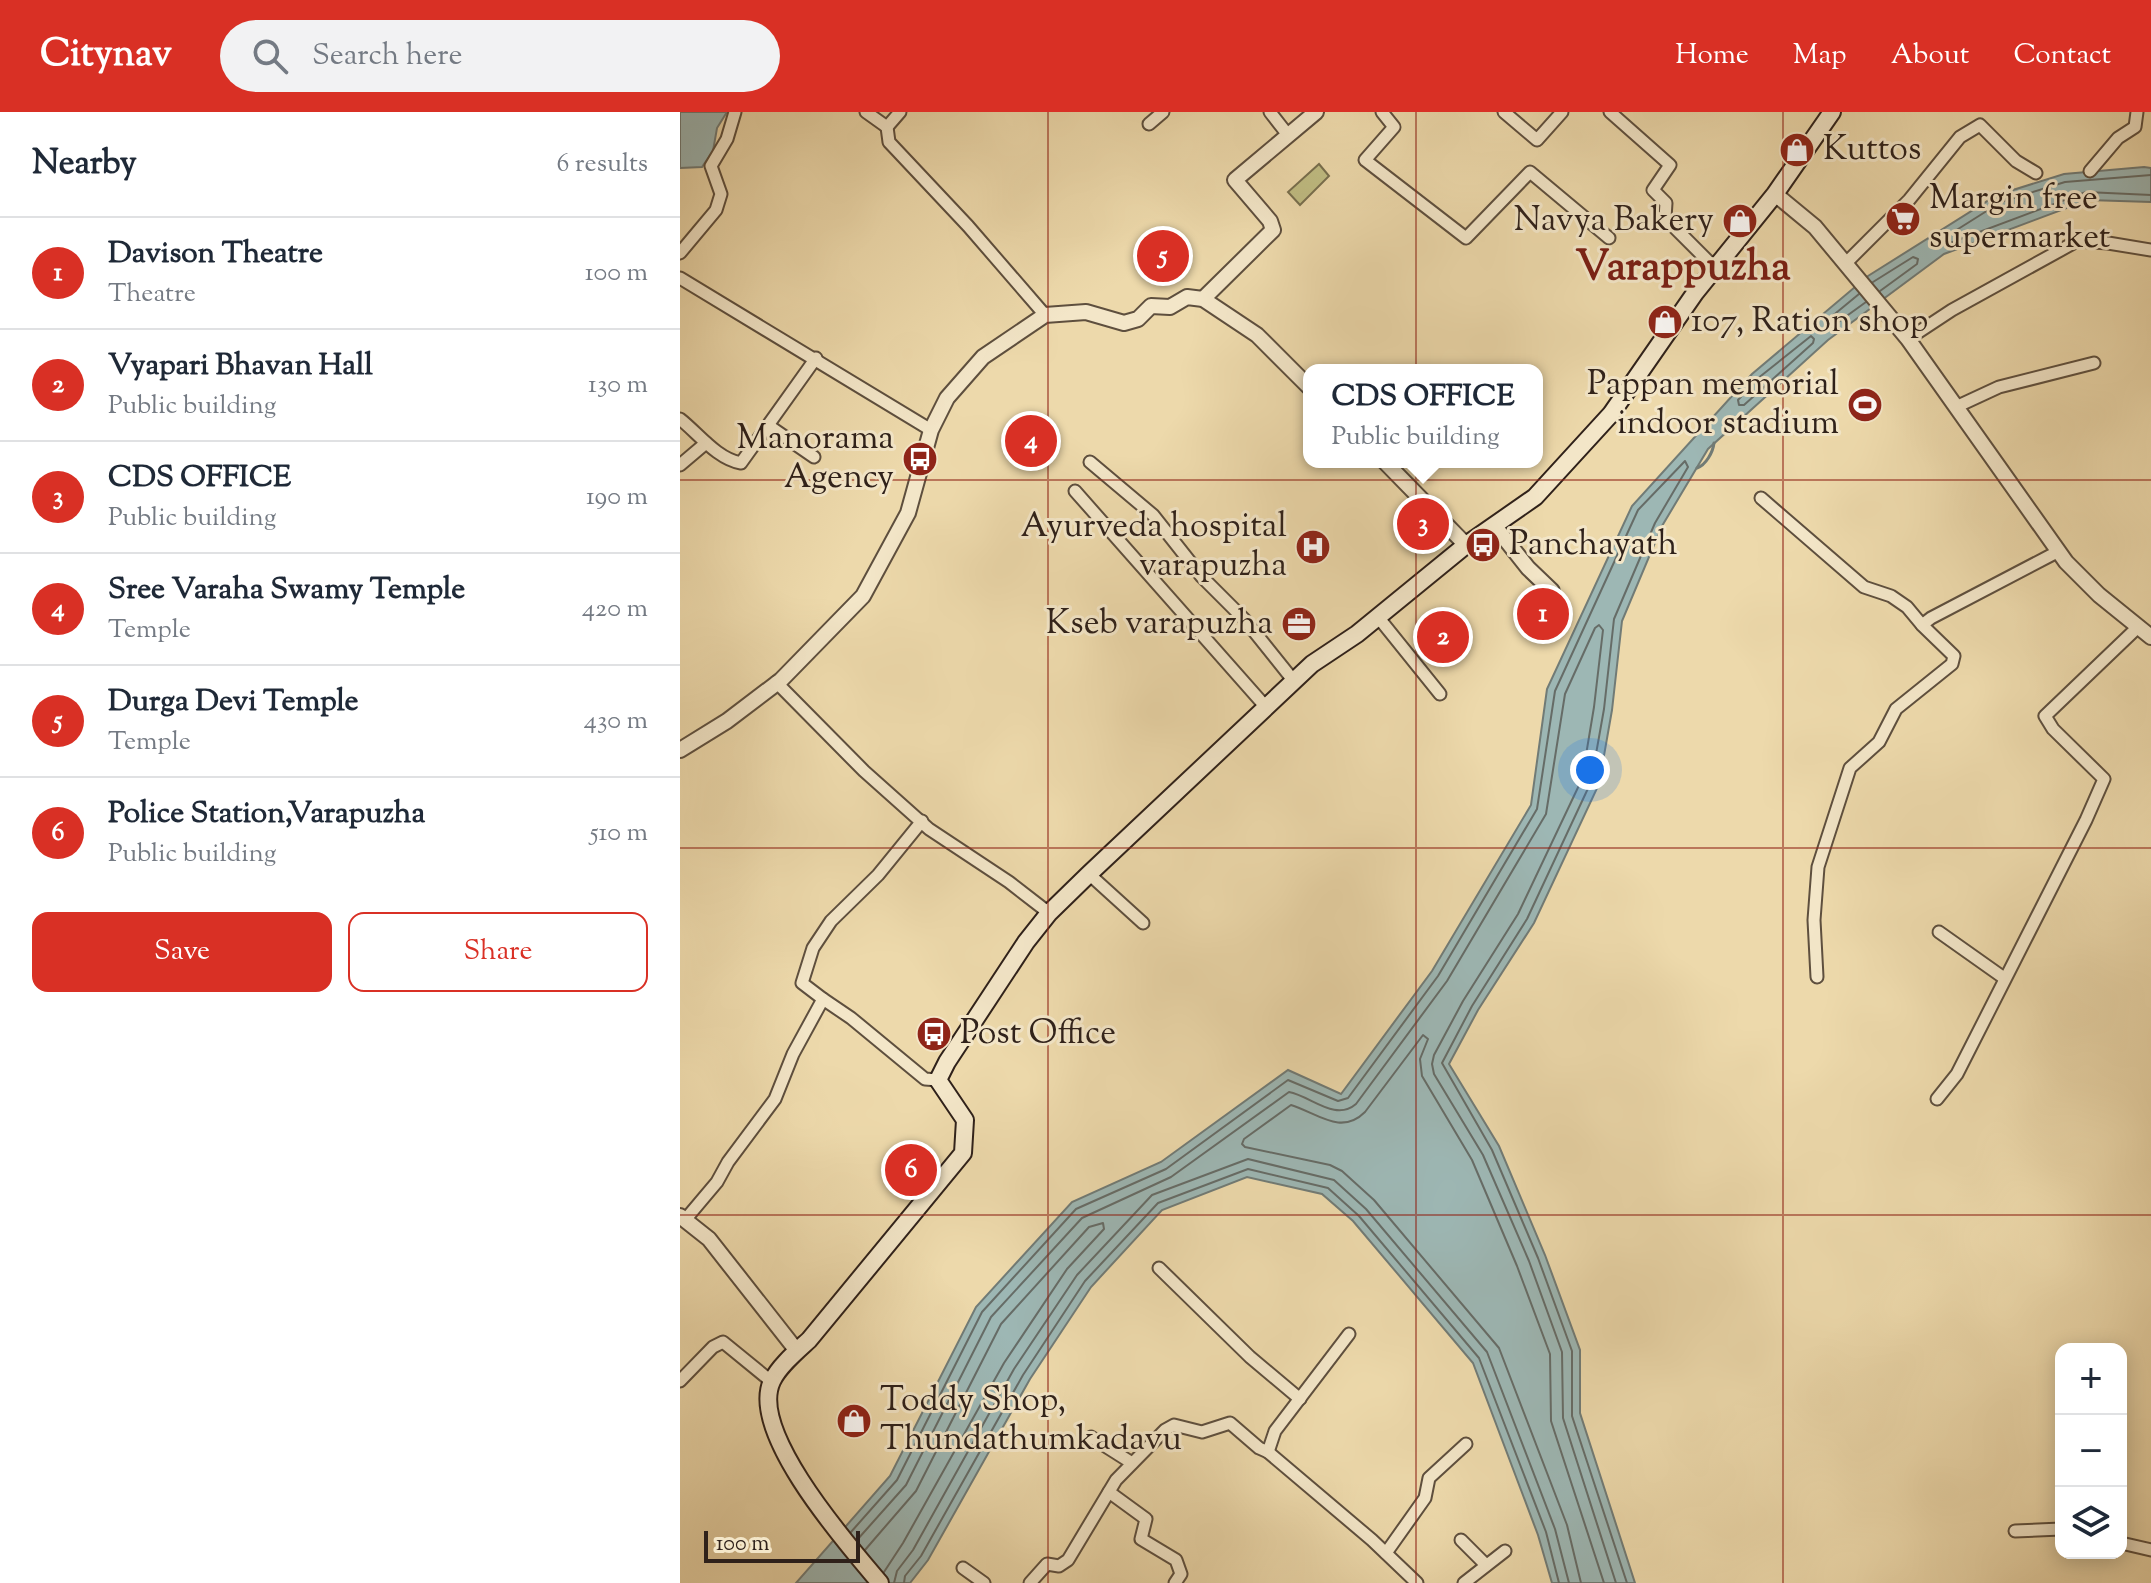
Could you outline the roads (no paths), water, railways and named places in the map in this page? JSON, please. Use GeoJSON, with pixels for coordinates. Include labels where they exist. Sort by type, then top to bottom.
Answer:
{"type":"FeatureCollection","features":[{"type":"Feature","properties":{"kind":"main road"},"geometry":{"type":"LineString","coordinates":[[880,1583],[818,1509],[776,1434],[768,1406],[772,1382],[963,1153],[965,1120],[938,1080],[947,1062],[1026,942],[1049,913],[1089,874],[1293,680],[1378,617],[1466,545],[1535,497],[1611,414],[1715,268],[1775,194],[1832,112]]}},
{"type":"Feature","properties":{"kind":"street"},"geometry":{"type":"LineString","coordinates":[[680,253],[716,210],[721,194],[711,166],[727,139],[735,112]]}},
{"type":"Feature","properties":{"kind":"street"},"geometry":{"type":"LineString","coordinates":[[866,112],[887,127],[889,142],[968,226],[1045,315]]}},
{"type":"Feature","properties":{"kind":"street"},"geometry":{"type":"LineString","coordinates":[[887,127],[900,112]]}},
{"type":"Feature","properties":{"kind":"street"},"geometry":{"type":"LineString","coordinates":[[1149,124],[1163,112]]}},
{"type":"Feature","properties":{"kind":"street"},"geometry":{"type":"LineString","coordinates":[[1270,112],[1288,135]]}},
{"type":"Feature","properties":{"kind":"street"},"geometry":{"type":"LineString","coordinates":[[1203,299],[1273,230],[1270,221],[1235,180],[1316,112]]}},
{"type":"Feature","properties":{"kind":"street"},"geometry":{"type":"LineString","coordinates":[[1382,112],[1394,127],[1365,160],[1466,238],[1530,172],[1609,238]]}},
{"type":"Feature","properties":{"kind":"street"},"geometry":{"type":"LineString","coordinates":[[1504,112],[1537,140],[1562,112]]}},
{"type":"Feature","properties":{"kind":"street"},"geometry":{"type":"LineString","coordinates":[[1610,112],[1670,165],[1653,190],[1666,203],[1665,218],[1715,268]]}},
{"type":"Feature","properties":{"kind":"street"},"geometry":{"type":"LineString","coordinates":[[2090,171],[2118,138],[2135,127],[2137,112]]}},
{"type":"Feature","properties":{"kind":"street"},"geometry":{"type":"LineString","coordinates":[[1845,264],[1909,200],[1960,137],[1980,125],[2016,161],[2036,173]]}},
{"type":"Feature","properties":{"kind":"street"},"geometry":{"type":"LineString","coordinates":[[1775,194],[1815,227],[1908,339],[2066,562],[2099,595],[2151,637]]}},
{"type":"Feature","properties":{"kind":"street"},"geometry":{"type":"LineString","coordinates":[[1908,339],[1952,310],[2077,241],[2147,249]]}},
{"type":"Feature","properties":{"kind":"street"},"geometry":{"type":"LineString","coordinates":[[680,278],[931,430]]}},
{"type":"Feature","properties":{"kind":"street"},"geometry":{"type":"LineString","coordinates":[[680,750],[727,721],[776,682],[808,654],[863,596],[908,513],[931,430],[947,398],[983,357],[1045,315],[1086,312],[1124,323],[1138,319],[1151,306],[1170,307],[1187,297],[1203,299],[1257,335],[1303,381]]}},
{"type":"Feature","properties":{"kind":"street"},"geometry":{"type":"LineString","coordinates":[[680,419],[706,443],[741,463],[816,358]]}},
{"type":"Feature","properties":{"kind":"street"},"geometry":{"type":"LineString","coordinates":[[1958,406],[1999,387],[2094,363]]}},
{"type":"Feature","properties":{"kind":"street"},"geometry":{"type":"LineString","coordinates":[[769,426],[814,457]]}},
{"type":"Feature","properties":{"kind":"street"},"geometry":{"type":"LineString","coordinates":[[680,465],[706,443]]}},
{"type":"Feature","properties":{"kind":"street"},"geometry":{"type":"LineString","coordinates":[[1090,462],[1153,515],[1202,577],[1245,620],[1293,680]]}},
{"type":"Feature","properties":{"kind":"street"},"geometry":{"type":"LineString","coordinates":[[1391,468],[1466,545]]}},
{"type":"Feature","properties":{"kind":"street"},"geometry":{"type":"LineString","coordinates":[[1075,491],[1265,706]]}},
{"type":"Feature","properties":{"kind":"street"},"geometry":{"type":"LineString","coordinates":[[1761,498],[1864,587],[1891,596],[1907,607],[1954,656],[1952,664],[1896,709],[1879,742],[1850,768],[1818,867],[1814,920],[1817,977]]}},
{"type":"Feature","properties":{"kind":"street"},"geometry":{"type":"LineString","coordinates":[[1494,525],[1528,568],[1552,591]]}},
{"type":"Feature","properties":{"kind":"street"},"geometry":{"type":"LineString","coordinates":[[1922,625],[2059,551]]}},
{"type":"Feature","properties":{"kind":"street"},"geometry":{"type":"LineString","coordinates":[[1378,617],[1440,694]]}},
{"type":"Feature","properties":{"kind":"street"},"geometry":{"type":"LineString","coordinates":[[1937,1099],[1957,1074],[2104,779],[2053,729],[2045,716],[2138,627]]}},
{"type":"Feature","properties":{"kind":"street"},"geometry":{"type":"LineString","coordinates":[[776,682],[864,771],[929,829],[1009,882],[1049,913]]}},
{"type":"Feature","properties":{"kind":"street"},"geometry":{"type":"LineString","coordinates":[[922,821],[878,875],[831,921],[813,948],[802,983],[851,1018],[925,1079],[938,1080]]}},
{"type":"Feature","properties":{"kind":"street"},"geometry":{"type":"LineString","coordinates":[[1089,874],[1143,923]]}},
{"type":"Feature","properties":{"kind":"street"},"geometry":{"type":"LineString","coordinates":[[1939,932],[2004,978]]}},
{"type":"Feature","properties":{"kind":"street"},"geometry":{"type":"LineString","coordinates":[[797,1351],[709,1239],[682,1218],[717,1182],[728,1162],[775,1099],[793,1054],[823,999]]}},
{"type":"Feature","properties":{"kind":"street"},"geometry":{"type":"LineString","coordinates":[[1159,1268],[1250,1357],[1300,1399]]}},
{"type":"Feature","properties":{"kind":"street"},"geometry":{"type":"LineString","coordinates":[[1268,1452],[1275,1431],[1349,1334]]}},
{"type":"Feature","properties":{"kind":"street"},"geometry":{"type":"LineString","coordinates":[[680,1381],[713,1347],[723,1342],[772,1382]]}},
{"type":"Feature","properties":{"kind":"street"},"geometry":{"type":"LineString","coordinates":[[1030,1583],[1047,1564],[1059,1566],[1068,1560],[1116,1480],[1165,1430],[1174,1425],[1202,1432],[1230,1423],[1268,1452],[1417,1583]]}},
{"type":"Feature","properties":{"kind":"street"},"geometry":{"type":"LineString","coordinates":[[1091,1437],[1132,1463]]}},
{"type":"Feature","properties":{"kind":"street"},"geometry":{"type":"LineString","coordinates":[[1386,1553],[1425,1498],[1429,1478],[1466,1444]]}},
{"type":"Feature","properties":{"kind":"street"},"geometry":{"type":"LineString","coordinates":[[1109,1492],[1146,1519],[1141,1539],[1176,1560],[1181,1574],[1175,1583]]}},
{"type":"Feature","properties":{"kind":"street"},"geometry":{"type":"LineString","coordinates":[[2015,1531],[2055,1529]]}},
{"type":"Feature","properties":{"kind":"street"},"geometry":{"type":"LineString","coordinates":[[1461,1540],[1486,1565]]}},
{"type":"Feature","properties":{"kind":"street"},"geometry":{"type":"LineString","coordinates":[[2127,1544],[2151,1550]]}},
{"type":"Feature","properties":{"kind":"street"},"geometry":{"type":"LineString","coordinates":[[1464,1583],[1505,1551]]}},
{"type":"Feature","properties":{"kind":"street"},"geometry":{"type":"LineString","coordinates":[[963,1568],[984,1583]]}},
{"type":"Feature","properties":{"kind":"water"},"geometry":{"type":"Polygon","coordinates":[[[680,112],[727,112],[717,128],[713,151],[702,167],[680,168],[680,112]]]}},
{"type":"Feature","properties":{"kind":"water"},"geometry":{"type":"Polygon","coordinates":[[[2151,168],[2151,202],[2088,200],[1944,254],[1828,340],[1708,449],[1662,526],[1622,621],[1612,710],[1599,784],[1534,923],[1478,1010],[1449,1064],[1499,1146],[1545,1255],[1580,1350],[1580,1413],[1635,1583],[1552,1583],[1538,1535],[1473,1363],[1353,1221],[1322,1194],[1247,1177],[1162,1210],[1091,1287],[1030,1379],[928,1560],[910,1583],[796,1583],[890,1476],[976,1307],[1072,1202],[1161,1162],[1288,1070],[1341,1094],[1432,971],[1531,805],[1547,689],[1632,506],[1752,374],[1868,276],[1997,195],[2064,174],[2151,168]]]}},
{"type":"Feature","properties":{"kind":"waterway"},"geometry":{"type":"LineString","coordinates":[[1697,468],[1708,458],[1714,443]]}},
{"type":"Feature","properties":{"kind":"place","name":"Kuttos"},"geometry":{"type":"Point","coordinates":[1797,150]}},
{"type":"Feature","properties":{"kind":"place","name":"Margin free supermarket"},"geometry":{"type":"Point","coordinates":[1903,219]}},
{"type":"Feature","properties":{"kind":"place","name":"Navya Bakery"},"geometry":{"type":"Point","coordinates":[1740,221]}},
{"type":"Feature","properties":{"kind":"place","name":"Durga Devi Temple"},"geometry":{"type":"Point","coordinates":[1163,256]}},
{"type":"Feature","properties":{"kind":"place","name":"107, Ration shop"},"geometry":{"type":"Point","coordinates":[1665,322]}},
{"type":"Feature","properties":{"kind":"place","name":"Pappan memorial indoor stadium"},"geometry":{"type":"Point","coordinates":[1865,405]}},
{"type":"Feature","properties":{"kind":"place","name":"Sree Varaha Swamy Temple"},"geometry":{"type":"Point","coordinates":[1031,441]}},
{"type":"Feature","properties":{"kind":"place","name":"Manorama Agency"},"geometry":{"type":"Point","coordinates":[920,459]}},
{"type":"Feature","properties":{"kind":"place","name":"CDS OFFICE"},"geometry":{"type":"Point","coordinates":[1423,524]}},
{"type":"Feature","properties":{"kind":"place","name":"Panchayath"},"geometry":{"type":"Point","coordinates":[1483,545]}},
{"type":"Feature","properties":{"kind":"place","name":"Ayurveda hospital varapuzha"},"geometry":{"type":"Point","coordinates":[1313,547]}},
{"type":"Feature","properties":{"kind":"place","name":"Davison Theatre"},"geometry":{"type":"Point","coordinates":[1543,614]}},
{"type":"Feature","properties":{"kind":"place","name":"Kseb varapuzha"},"geometry":{"type":"Point","coordinates":[1299,624]}},
{"type":"Feature","properties":{"kind":"place","name":"Vyapari Bhavan Hall"},"geometry":{"type":"Point","coordinates":[1443,637]}},
{"type":"Feature","properties":{"kind":"place","name":"Post Office"},"geometry":{"type":"Point","coordinates":[934,1034]}},
{"type":"Feature","properties":{"kind":"place","name":"Police Station,Varapuzha"},"geometry":{"type":"Point","coordinates":[911,1170]}},
{"type":"Feature","properties":{"kind":"place","name":"Toddy Shop, Thundathumkadavu"},"geometry":{"type":"Point","coordinates":[854,1421]}},
{"type":"Feature","properties":{"kind":"district","name":"Varappuzha"},"geometry":{"type":"Point","coordinates":[1683,269]}}]}
